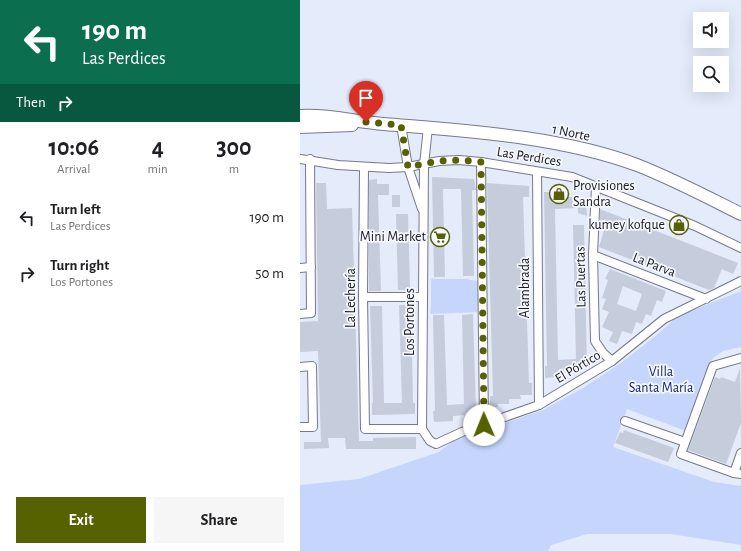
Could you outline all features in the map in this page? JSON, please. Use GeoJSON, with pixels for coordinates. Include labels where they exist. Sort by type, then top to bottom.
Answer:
{"type":"FeatureCollection","features":[{"type":"Feature","properties":{"kind":"main road","name":"1 Norte"},"geometry":{"type":"LineString","coordinates":[[300,116],[338,117],[383,124]]}},
{"type":"Feature","properties":{"kind":"main road","name":"1 Norte"},"geometry":{"type":"LineString","coordinates":[[300,127],[383,124],[428,127],[534,140],[612,158],[662,175],[741,214]]}},
{"type":"Feature","properties":{"kind":"street","name":"Los Portones"},"geometry":{"type":"LineString","coordinates":[[401,125],[408,167],[424,215]]}},
{"type":"Feature","properties":{"kind":"street","name":"Los Portones"},"geometry":{"type":"LineString","coordinates":[[422,429],[424,165],[428,127]]}},
{"type":"Feature","properties":{"kind":"street","name":"Las Perdices"},"geometry":{"type":"LineString","coordinates":[[300,159],[310,159],[338,165],[389,168],[424,165],[439,161],[459,160],[481,162],[572,177],[694,226],[741,248]]}},
{"type":"Feature","properties":{"kind":"street"},"geometry":{"type":"LineString","coordinates":[[300,314],[311,313],[310,159]]}},
{"type":"Feature","properties":{"kind":"street"},"geometry":{"type":"LineString","coordinates":[[481,162],[484,425]]}},
{"type":"Feature","properties":{"kind":"street","name":"La Lechería"},"geometry":{"type":"LineString","coordinates":[[364,167],[363,297],[366,429],[422,429]]}},
{"type":"Feature","properties":{"kind":"street","name":"Alambrada"},"geometry":{"type":"LineString","coordinates":[[537,172],[539,404]]}},
{"type":"Feature","properties":{"kind":"street","name":"Las Puertas"},"geometry":{"type":"LineString","coordinates":[[596,186],[593,255],[595,341],[603,353],[612,361]]}},
{"type":"Feature","properties":{"kind":"street","name":"La Parva"},"geometry":{"type":"LineString","coordinates":[[593,255],[706,299]]}},
{"type":"Feature","properties":{"kind":"street"},"geometry":{"type":"LineString","coordinates":[[300,268],[311,267]]}},
{"type":"Feature","properties":{"kind":"street","name":"El Pórtico"},"geometry":{"type":"LineString","coordinates":[[422,429],[430,441],[436,444],[462,432],[539,404],[612,361],[664,319],[741,281]]}},
{"type":"Feature","properties":{"kind":"street"},"geometry":{"type":"LineString","coordinates":[[363,297],[423,297]]}},
{"type":"Feature","properties":{"kind":"street"},"geometry":{"type":"LineString","coordinates":[[741,358],[713,366],[681,454],[737,473],[741,453]]}},
{"type":"Feature","properties":{"kind":"street"},"geometry":{"type":"LineString","coordinates":[[300,367],[312,366],[313,427],[300,427]]}},
{"type":"Feature","properties":{"kind":"street"},"geometry":{"type":"LineString","coordinates":[[625,421],[685,442]]}},
{"type":"Feature","properties":{"kind":"green space"},"geometry":{"type":"Polygon","coordinates":[[[440,276],[432,279],[467,279],[480,282],[480,312],[430,314],[431,279],[440,276]]]}},
{"type":"Feature","properties":{"kind":"green space","name":"Villa Santa María"},"geometry":{"type":"Polygon","coordinates":[[[741,291],[741,347],[723,351],[713,358],[704,376],[686,431],[627,409],[613,447],[714,482],[741,486],[741,545],[671,534],[587,534],[551,545],[548,551],[300,551],[300,485],[359,479],[439,452],[453,441],[543,410],[583,388],[621,363],[678,316],[741,291]]]}},
{"type":"Feature","properties":{"kind":"building"},"geometry":{"type":"Polygon","coordinates":[[[432,177],[474,179],[476,190],[472,190],[474,276],[463,276],[461,189],[443,189],[445,277],[434,277],[432,177]]]}},
{"type":"Feature","properties":{"kind":"building"},"geometry":{"type":"Polygon","coordinates":[[[377,179],[377,184],[389,184],[389,195],[378,195],[381,291],[369,291],[369,180],[377,179]]]}},
{"type":"Feature","properties":{"kind":"building"},"geometry":{"type":"Polygon","coordinates":[[[316,183],[326,183],[327,209],[352,208],[359,441],[373,441],[373,438],[416,437],[416,449],[346,449],[345,438],[328,438],[329,448],[304,449],[304,442],[321,442],[318,351],[300,352],[300,322],[318,321],[316,183]]]}},
{"type":"Feature","properties":{"kind":"building"},"geometry":{"type":"Polygon","coordinates":[[[487,183],[529,186],[529,197],[523,197],[529,383],[532,383],[532,395],[520,395],[521,399],[509,399],[509,404],[498,404],[498,407],[490,407],[490,396],[493,396],[487,183]]]}},
{"type":"Feature","properties":{"kind":"building"},"geometry":{"type":"Polygon","coordinates":[[[554,189],[562,189],[563,197],[575,197],[576,208],[555,209],[558,360],[576,359],[573,225],[584,225],[587,368],[577,368],[577,371],[564,371],[565,376],[545,378],[545,366],[547,366],[544,192],[554,192],[554,189]]]}},
{"type":"Feature","properties":{"kind":"building"},"geometry":{"type":"Polygon","coordinates":[[[392,195],[400,195],[400,207],[392,207],[392,195]]]}},
{"type":"Feature","properties":{"kind":"building"},"geometry":{"type":"Polygon","coordinates":[[[578,203],[586,203],[587,216],[578,213],[578,203]]]}},
{"type":"Feature","properties":{"kind":"building"},"geometry":{"type":"Polygon","coordinates":[[[600,209],[738,263],[733,274],[722,269],[714,288],[709,290],[599,247],[606,224],[600,221],[600,209]]]}},
{"type":"Feature","properties":{"kind":"building"},"geometry":{"type":"Polygon","coordinates":[[[396,214],[408,214],[410,290],[398,290],[396,214]]]}},
{"type":"Feature","properties":{"kind":"building"},"geometry":{"type":"Polygon","coordinates":[[[610,269],[666,291],[662,302],[657,300],[651,316],[646,314],[642,324],[636,322],[632,334],[622,331],[617,344],[609,341],[613,332],[602,327],[609,312],[602,309],[606,299],[602,298],[608,280],[605,279],[610,269]],[[623,286],[617,304],[636,311],[642,294],[623,286]]]}},
{"type":"Feature","properties":{"kind":"building"},"geometry":{"type":"Polygon","coordinates":[[[399,305],[411,305],[413,403],[415,403],[415,414],[372,415],[373,403],[370,306],[382,306],[384,403],[402,403],[399,305]]]}},
{"type":"Feature","properties":{"kind":"building"},"geometry":{"type":"Polygon","coordinates":[[[473,314],[476,412],[453,416],[453,421],[434,422],[433,315],[444,315],[447,405],[464,404],[462,315],[473,314]]]}},
{"type":"Feature","properties":{"kind":"building"},"geometry":{"type":"Polygon","coordinates":[[[740,368],[741,423],[726,464],[688,450],[715,377],[720,379],[721,377],[735,382],[740,368]]]}},
{"type":"Feature","properties":{"kind":"building"},"geometry":{"type":"Polygon","coordinates":[[[624,430],[674,448],[668,462],[615,443],[620,432],[623,433],[624,430]]]}},
{"type":"Feature","properties":{"kind":"place","name":"Provisiones Sandra"},"geometry":{"type":"Point","coordinates":[559,194]}},
{"type":"Feature","properties":{"kind":"place","name":"kumey kofque"},"geometry":{"type":"Point","coordinates":[679,225]}},
{"type":"Feature","properties":{"kind":"place","name":"Mini Market"},"geometry":{"type":"Point","coordinates":[440,237]}},
{"type":"Feature","properties":{"kind":"route"},"geometry":{"type":"LineString","coordinates":[[366,122],[401,125],[408,167],[439,161],[459,160],[481,162],[484,425]]}}]}
